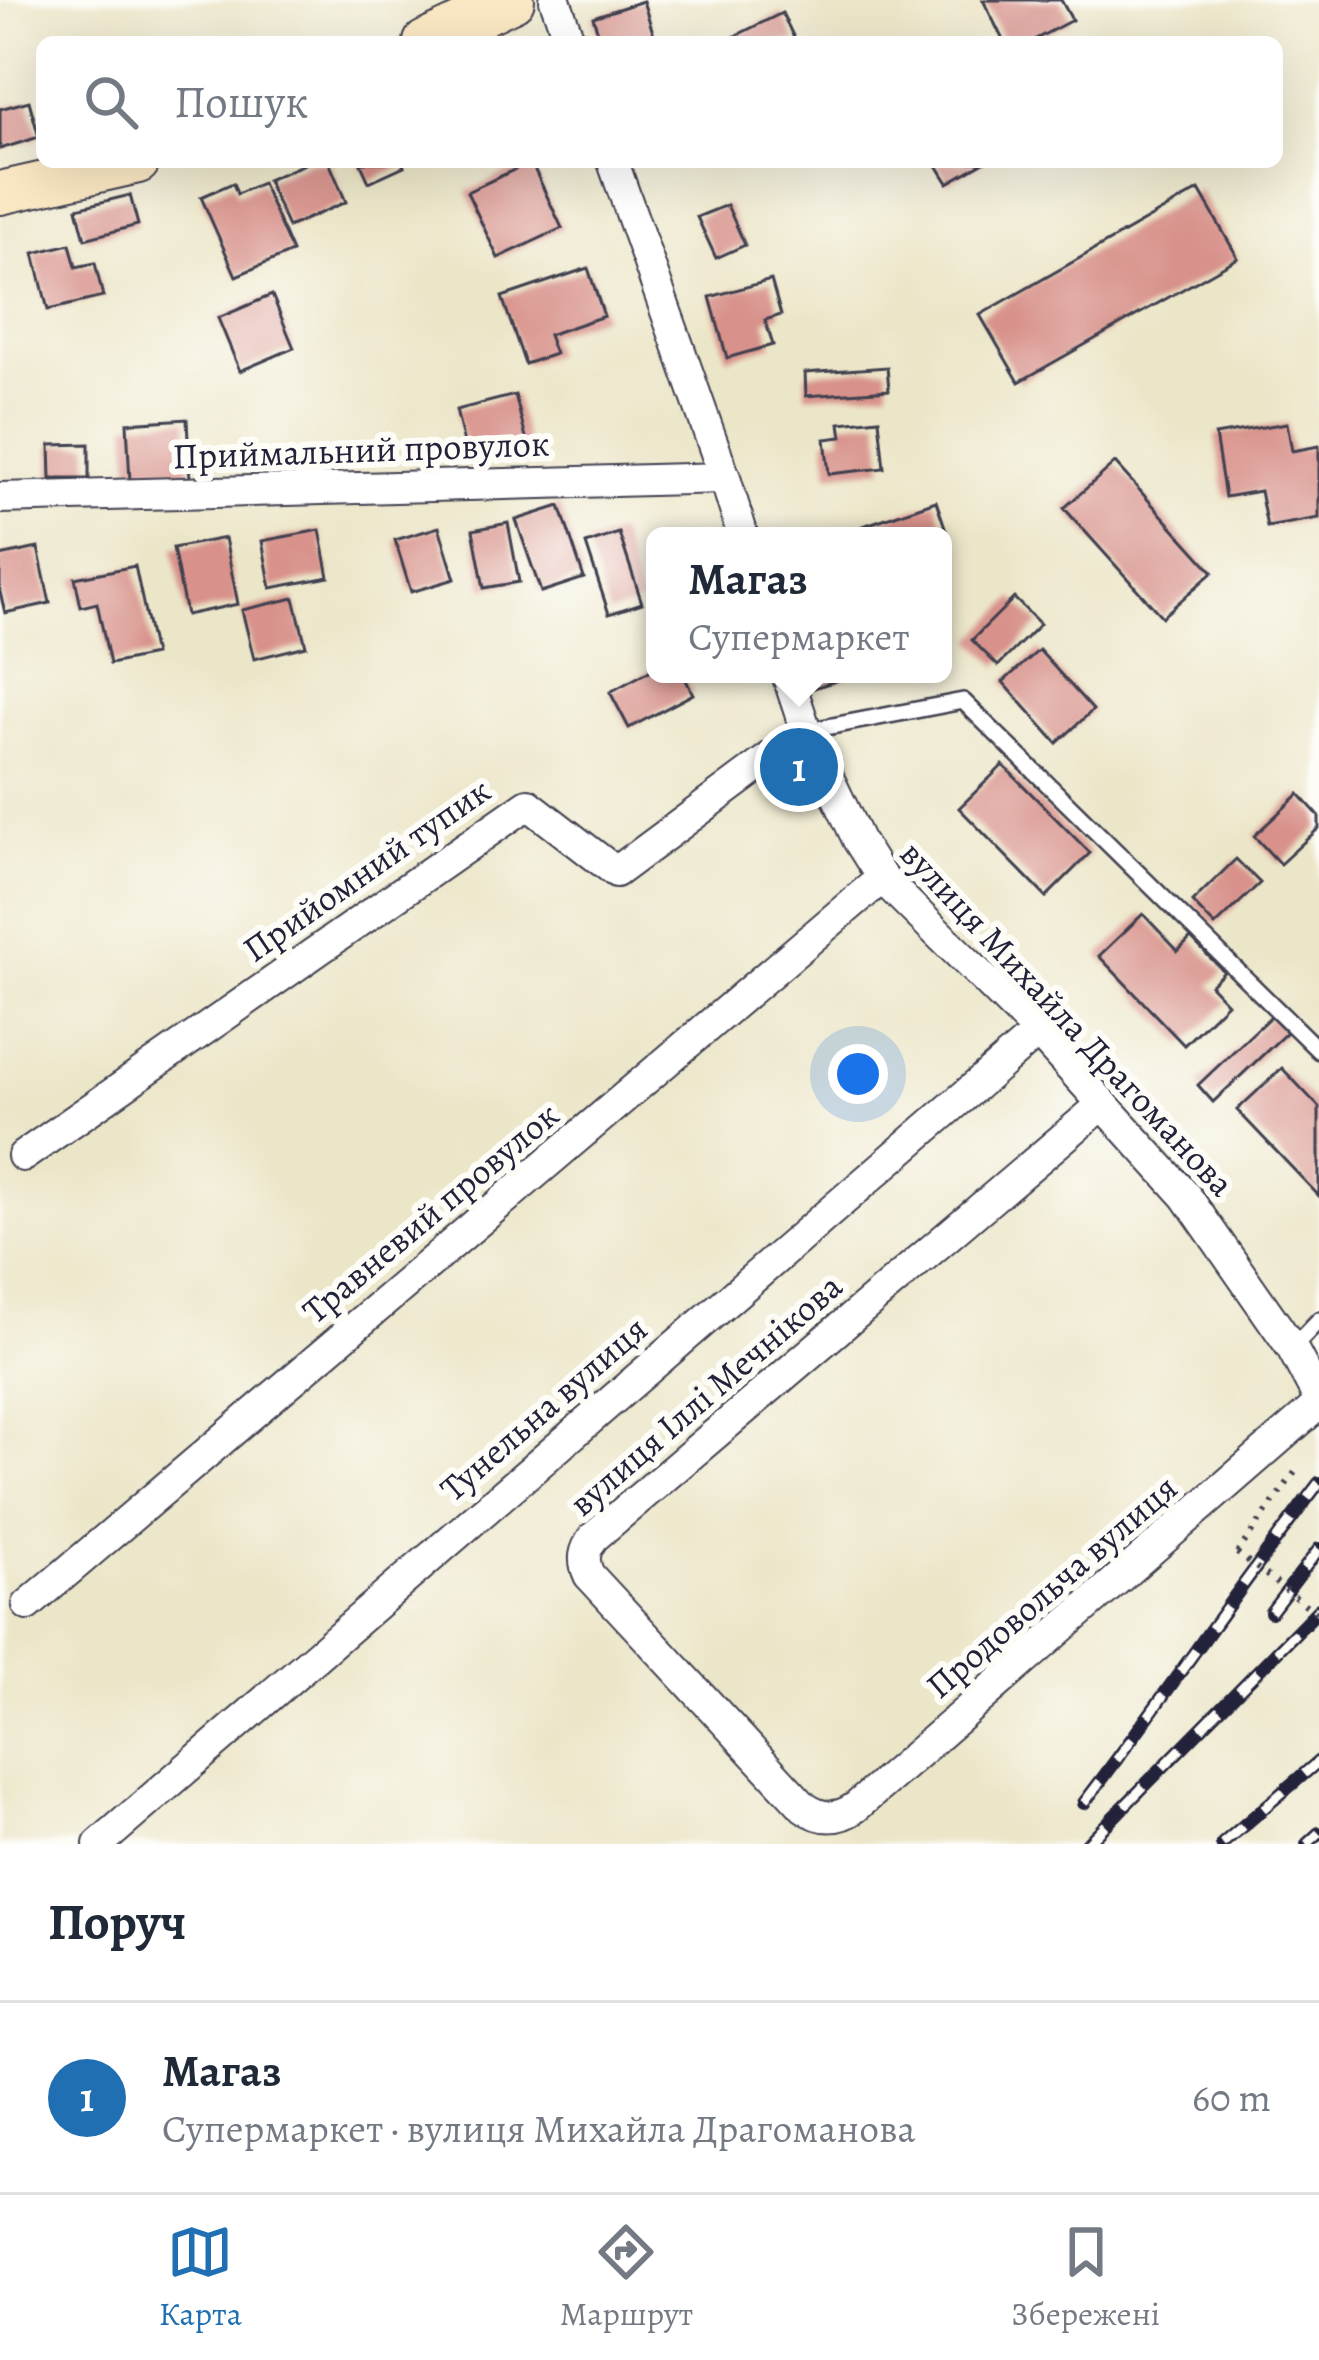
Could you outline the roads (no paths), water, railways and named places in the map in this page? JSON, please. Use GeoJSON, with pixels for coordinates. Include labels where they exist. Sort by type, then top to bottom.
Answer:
{"type":"FeatureCollection","features":[{"type":"Feature","properties":{"kind":"main road"},"geometry":{"type":"LineString","coordinates":[[438,36],[513,0]]}},
{"type":"Feature","properties":{"kind":"main road"},"geometry":{"type":"LineString","coordinates":[[0,194],[118,168]]}},
{"type":"Feature","properties":{"kind":"street"},"geometry":{"type":"LineString","coordinates":[[555,0],[568,36]]}},
{"type":"Feature","properties":{"kind":"street"},"geometry":{"type":"LineString","coordinates":[[615,168],[740,527]]}},
{"type":"Feature","properties":{"kind":"street","name":"Приймальний провулок"},"geometry":{"type":"LineString","coordinates":[[0,498],[725,478]]}},
{"type":"Feature","properties":{"kind":"street","name":"вулиця Михайла Драгоманова"},"geometry":{"type":"LineString","coordinates":[[790,683],[806,731],[858,840],[882,878],[1039,1032],[1186,1196],[1292,1348],[1319,1402]]}},
{"type":"Feature","properties":{"kind":"street","name":"Прийомний тупик"},"geometry":{"type":"LineString","coordinates":[[23,1156],[527,804],[616,872],[806,731]]}},
{"type":"Feature","properties":{"kind":"street","name":"Травневий провулок"},"geometry":{"type":"LineString","coordinates":[[28,1605],[882,878]]}},
{"type":"Feature","properties":{"kind":"street","name":"Тунельна вулиця"},"geometry":{"type":"LineString","coordinates":[[99,1844],[1039,1032]]}},
{"type":"Feature","properties":{"kind":"street","name":"вулиця Іллі Мечнікова"},"geometry":{"type":"LineString","coordinates":[[830,1816],[804,1807],[589,1575],[585,1551],[594,1537],[1103,1104]]}},
{"type":"Feature","properties":{"kind":"street","name":"Продовольча вулиця"},"geometry":{"type":"LineString","coordinates":[[830,1816],[856,1807],[1319,1402]]}},
{"type":"Feature","properties":{"kind":"lane"},"geometry":{"type":"LineString","coordinates":[[806,731],[963,701],[1319,1052]]}},
{"type":"Feature","properties":{"kind":"lane"},"geometry":{"type":"LineString","coordinates":[[1292,1348],[1319,1320]]}},
{"type":"Feature","properties":{"kind":"railway"},"geometry":{"type":"LineString","coordinates":[[1084,1803],[1319,1483]]}},
{"type":"Feature","properties":{"kind":"railway"},"geometry":{"type":"LineString","coordinates":[[1271,1612],[1319,1549]]}},
{"type":"Feature","properties":{"kind":"railway"},"geometry":{"type":"LineString","coordinates":[[1087,1844],[1319,1609]]}},
{"type":"Feature","properties":{"kind":"railway"},"geometry":{"type":"LineString","coordinates":[[1222,1844],[1319,1761]]}},
{"type":"Feature","properties":{"kind":"railway"},"geometry":{"type":"LineString","coordinates":[[1307,1844],[1319,1833]]}},
{"type":"Feature","properties":{"kind":"place","name":"Магаз"},"geometry":{"type":"Point","coordinates":[799,767]}}]}
